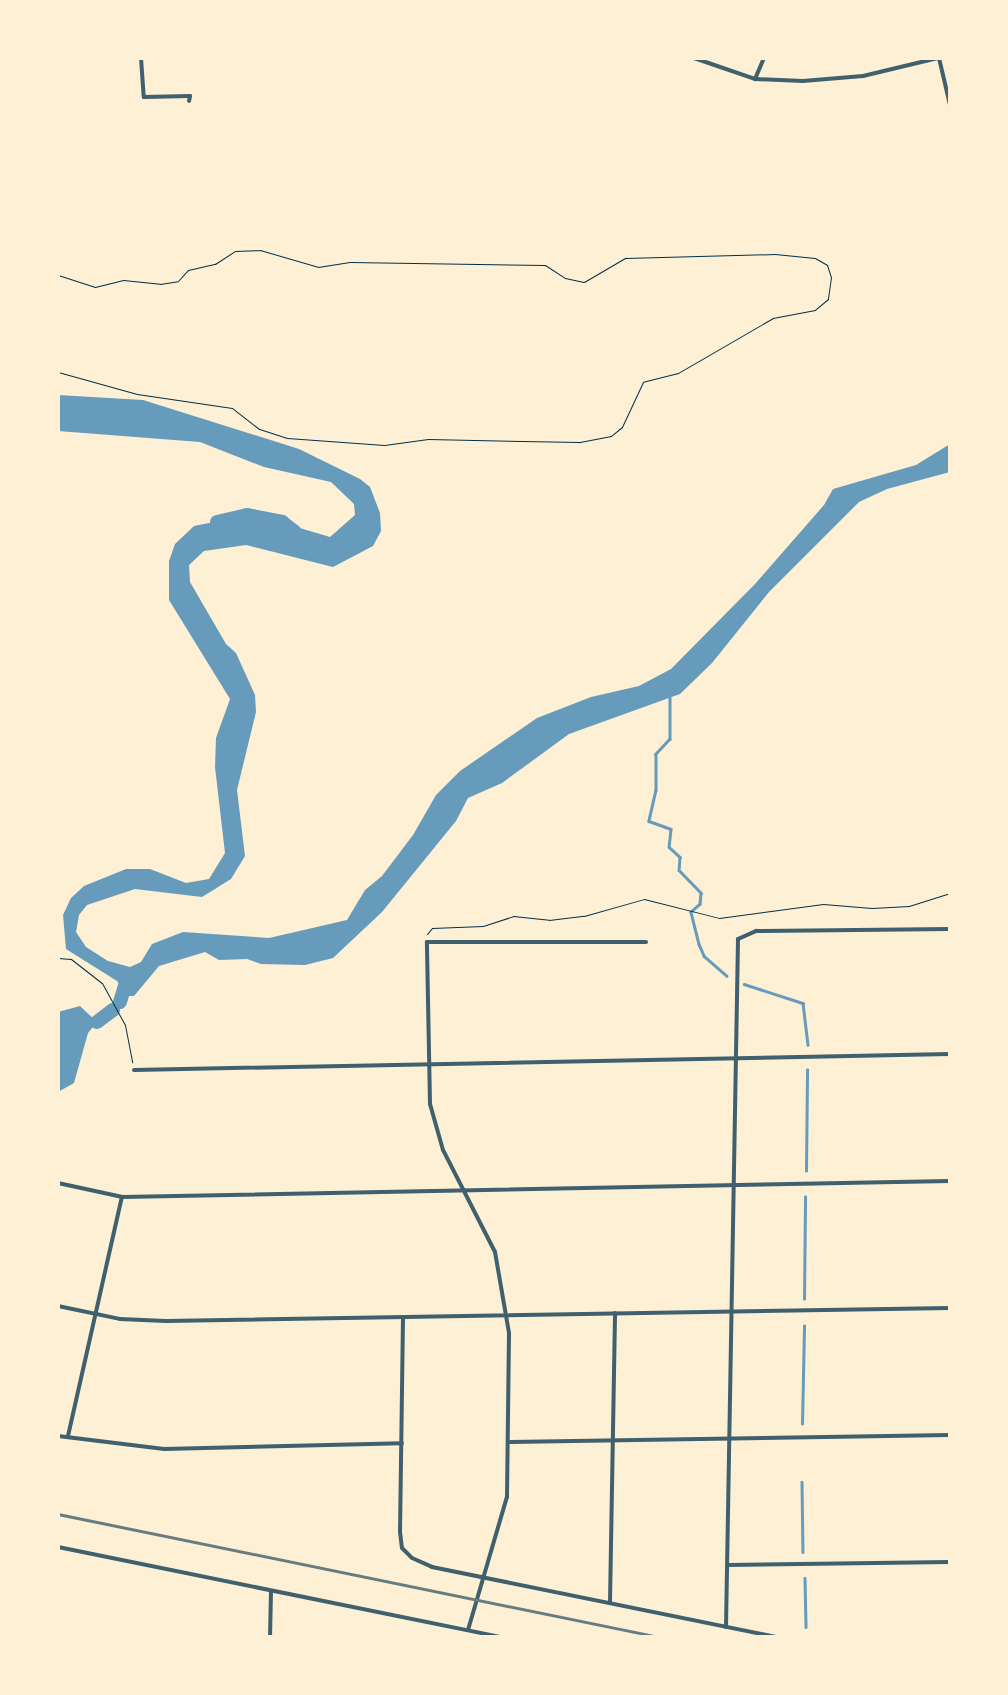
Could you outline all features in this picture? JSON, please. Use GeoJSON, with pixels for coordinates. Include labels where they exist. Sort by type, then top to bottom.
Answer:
{"type":"FeatureCollection","features":[{"type":"Feature","properties":{"kind":"street"},"geometry":{"type":"LineString","coordinates":[[141,58],[144,97],[190,96],[189,101]]}},
{"type":"Feature","properties":{"kind":"street"},"geometry":{"type":"LineString","coordinates":[[694,58],[755,79],[846,78],[939,58],[950,105]]}},
{"type":"Feature","properties":{"kind":"street"},"geometry":{"type":"LineString","coordinates":[[755,79],[764,58]]}},
{"type":"Feature","properties":{"kind":"street"},"geometry":{"type":"LineString","coordinates":[[726,1627],[738,938],[756,931],[950,929],[950,948]]}},
{"type":"Feature","properties":{"kind":"street"},"geometry":{"type":"LineString","coordinates":[[468,1630],[504,1511],[510,1442],[507,1316],[494,1252],[435,1126],[426,1063],[427,942],[646,942]]}},
{"type":"Feature","properties":{"kind":"street"},"geometry":{"type":"LineString","coordinates":[[134,1070],[950,1054]]}},
{"type":"Feature","properties":{"kind":"street"},"geometry":{"type":"LineString","coordinates":[[58,1183],[122,1197],[950,1181]]}},
{"type":"Feature","properties":{"kind":"street"},"geometry":{"type":"LineString","coordinates":[[68,1438],[122,1197]]}},
{"type":"Feature","properties":{"kind":"street"},"geometry":{"type":"LineString","coordinates":[[58,1306],[166,1322],[950,1308]]}},
{"type":"Feature","properties":{"kind":"street"},"geometry":{"type":"LineString","coordinates":[[610,1602],[614,1314]]}},
{"type":"Feature","properties":{"kind":"street"},"geometry":{"type":"LineString","coordinates":[[403,1318],[400,1532],[406,1554],[424,1564],[782,1638]]}},
{"type":"Feature","properties":{"kind":"street"},"geometry":{"type":"LineString","coordinates":[[510,1442],[950,1435]]}},
{"type":"Feature","properties":{"kind":"street"},"geometry":{"type":"LineString","coordinates":[[58,1436],[164,1448],[402,1444]]}},
{"type":"Feature","properties":{"kind":"street"},"geometry":{"type":"LineString","coordinates":[[58,1548],[501,1637]]}},
{"type":"Feature","properties":{"kind":"street"},"geometry":{"type":"LineString","coordinates":[[728,1566],[950,1562]]}},
{"type":"Feature","properties":{"kind":"street"},"geometry":{"type":"LineString","coordinates":[[270,1591],[270,1638]]}},
{"type":"Feature","properties":{"kind":"path"},"geometry":{"type":"LineString","coordinates":[[58,275],[94,287],[124,280],[160,284],[178,281],[188,270],[215,264],[236,252],[260,250],[318,267],[350,262],[532,264],[584,282],[625,258],[776,254],[816,258],[826,265],[831,277],[828,299],[816,310],[774,318],[678,373],[643,382],[622,427],[611,436],[579,442],[428,439],[384,445],[299,438],[259,429],[232,408],[147,396],[58,372]]}},
{"type":"Feature","properties":{"kind":"path"},"geometry":{"type":"LineString","coordinates":[[427,942],[432,928],[483,926],[514,916],[549,920],[584,916],[644,899],[711,917],[823,904],[909,906],[950,893]]}},
{"type":"Feature","properties":{"kind":"path"},"geometry":{"type":"LineString","coordinates":[[58,958],[71,959],[102,982],[124,1025],[134,1070]]}},
{"type":"Feature","properties":{"kind":"water"},"geometry":{"type":"Polygon","coordinates":[[[58,395],[143,400],[299,449],[360,479],[370,487],[380,513],[381,531],[373,546],[333,567],[246,545],[204,551],[189,565],[190,582],[226,644],[236,653],[255,695],[256,712],[237,790],[245,856],[231,879],[202,897],[135,889],[87,905],[79,915],[76,932],[86,947],[108,961],[130,967],[141,962],[152,944],[183,932],[269,938],[347,920],[365,890],[382,876],[413,835],[436,795],[460,771],[537,718],[591,697],[639,686],[671,669],[755,584],[824,505],[833,489],[916,465],[950,444],[950,472],[887,489],[859,502],[769,592],[712,663],[680,694],[569,734],[502,783],[468,798],[456,821],[382,912],[333,958],[305,965],[261,964],[247,959],[219,960],[205,952],[159,966],[134,996],[128,996],[117,981],[66,949],[63,915],[71,898],[84,886],[126,869],[150,869],[186,883],[209,879],[225,853],[215,767],[216,738],[230,699],[169,600],[169,561],[175,544],[194,526],[234,518],[283,523],[330,537],[355,515],[354,504],[331,482],[264,467],[200,442],[58,431],[58,395]]]}},
{"type":"Feature","properties":{"kind":"water"},"geometry":{"type":"Polygon","coordinates":[[[80,1006],[97,1022],[88,1033],[74,1083],[58,1092],[58,1012],[80,1006]]]}},
{"type":"Feature","properties":{"kind":"waterway"},"geometry":{"type":"LineString","coordinates":[[217,522],[247,515],[282,522],[295,532]]}},
{"type":"Feature","properties":{"kind":"waterway"},"geometry":{"type":"LineString","coordinates":[[670,698],[670,739],[656,754],[656,790],[649,821],[671,829],[669,847],[680,857],[679,870],[701,893],[700,904],[691,912],[699,944],[704,956],[727,976]]}},
{"type":"Feature","properties":{"kind":"waterway"},"geometry":{"type":"LineString","coordinates":[[120,1002],[127,979]]}},
{"type":"Feature","properties":{"kind":"waterway"},"geometry":{"type":"LineString","coordinates":[[744,984],[803,1003],[808,1045]]}},
{"type":"Feature","properties":{"kind":"waterway"},"geometry":{"type":"LineString","coordinates":[[97,1022],[113,1010]]}},
{"type":"Feature","properties":{"kind":"waterway"},"geometry":{"type":"LineString","coordinates":[[806,1171],[807,1070]]}},
{"type":"Feature","properties":{"kind":"waterway"},"geometry":{"type":"LineString","coordinates":[[804,1299],[805,1197]]}},
{"type":"Feature","properties":{"kind":"waterway"},"geometry":{"type":"LineString","coordinates":[[802,1424],[804,1326]]}},
{"type":"Feature","properties":{"kind":"waterway"},"geometry":{"type":"LineString","coordinates":[[802,1482],[803,1552]]}},
{"type":"Feature","properties":{"kind":"waterway"},"geometry":{"type":"LineString","coordinates":[[805,1578],[806,1627]]}},
{"type":"Feature","properties":{"kind":"railway"},"geometry":{"type":"LineString","coordinates":[[58,1514],[664,1638]]}}]}
